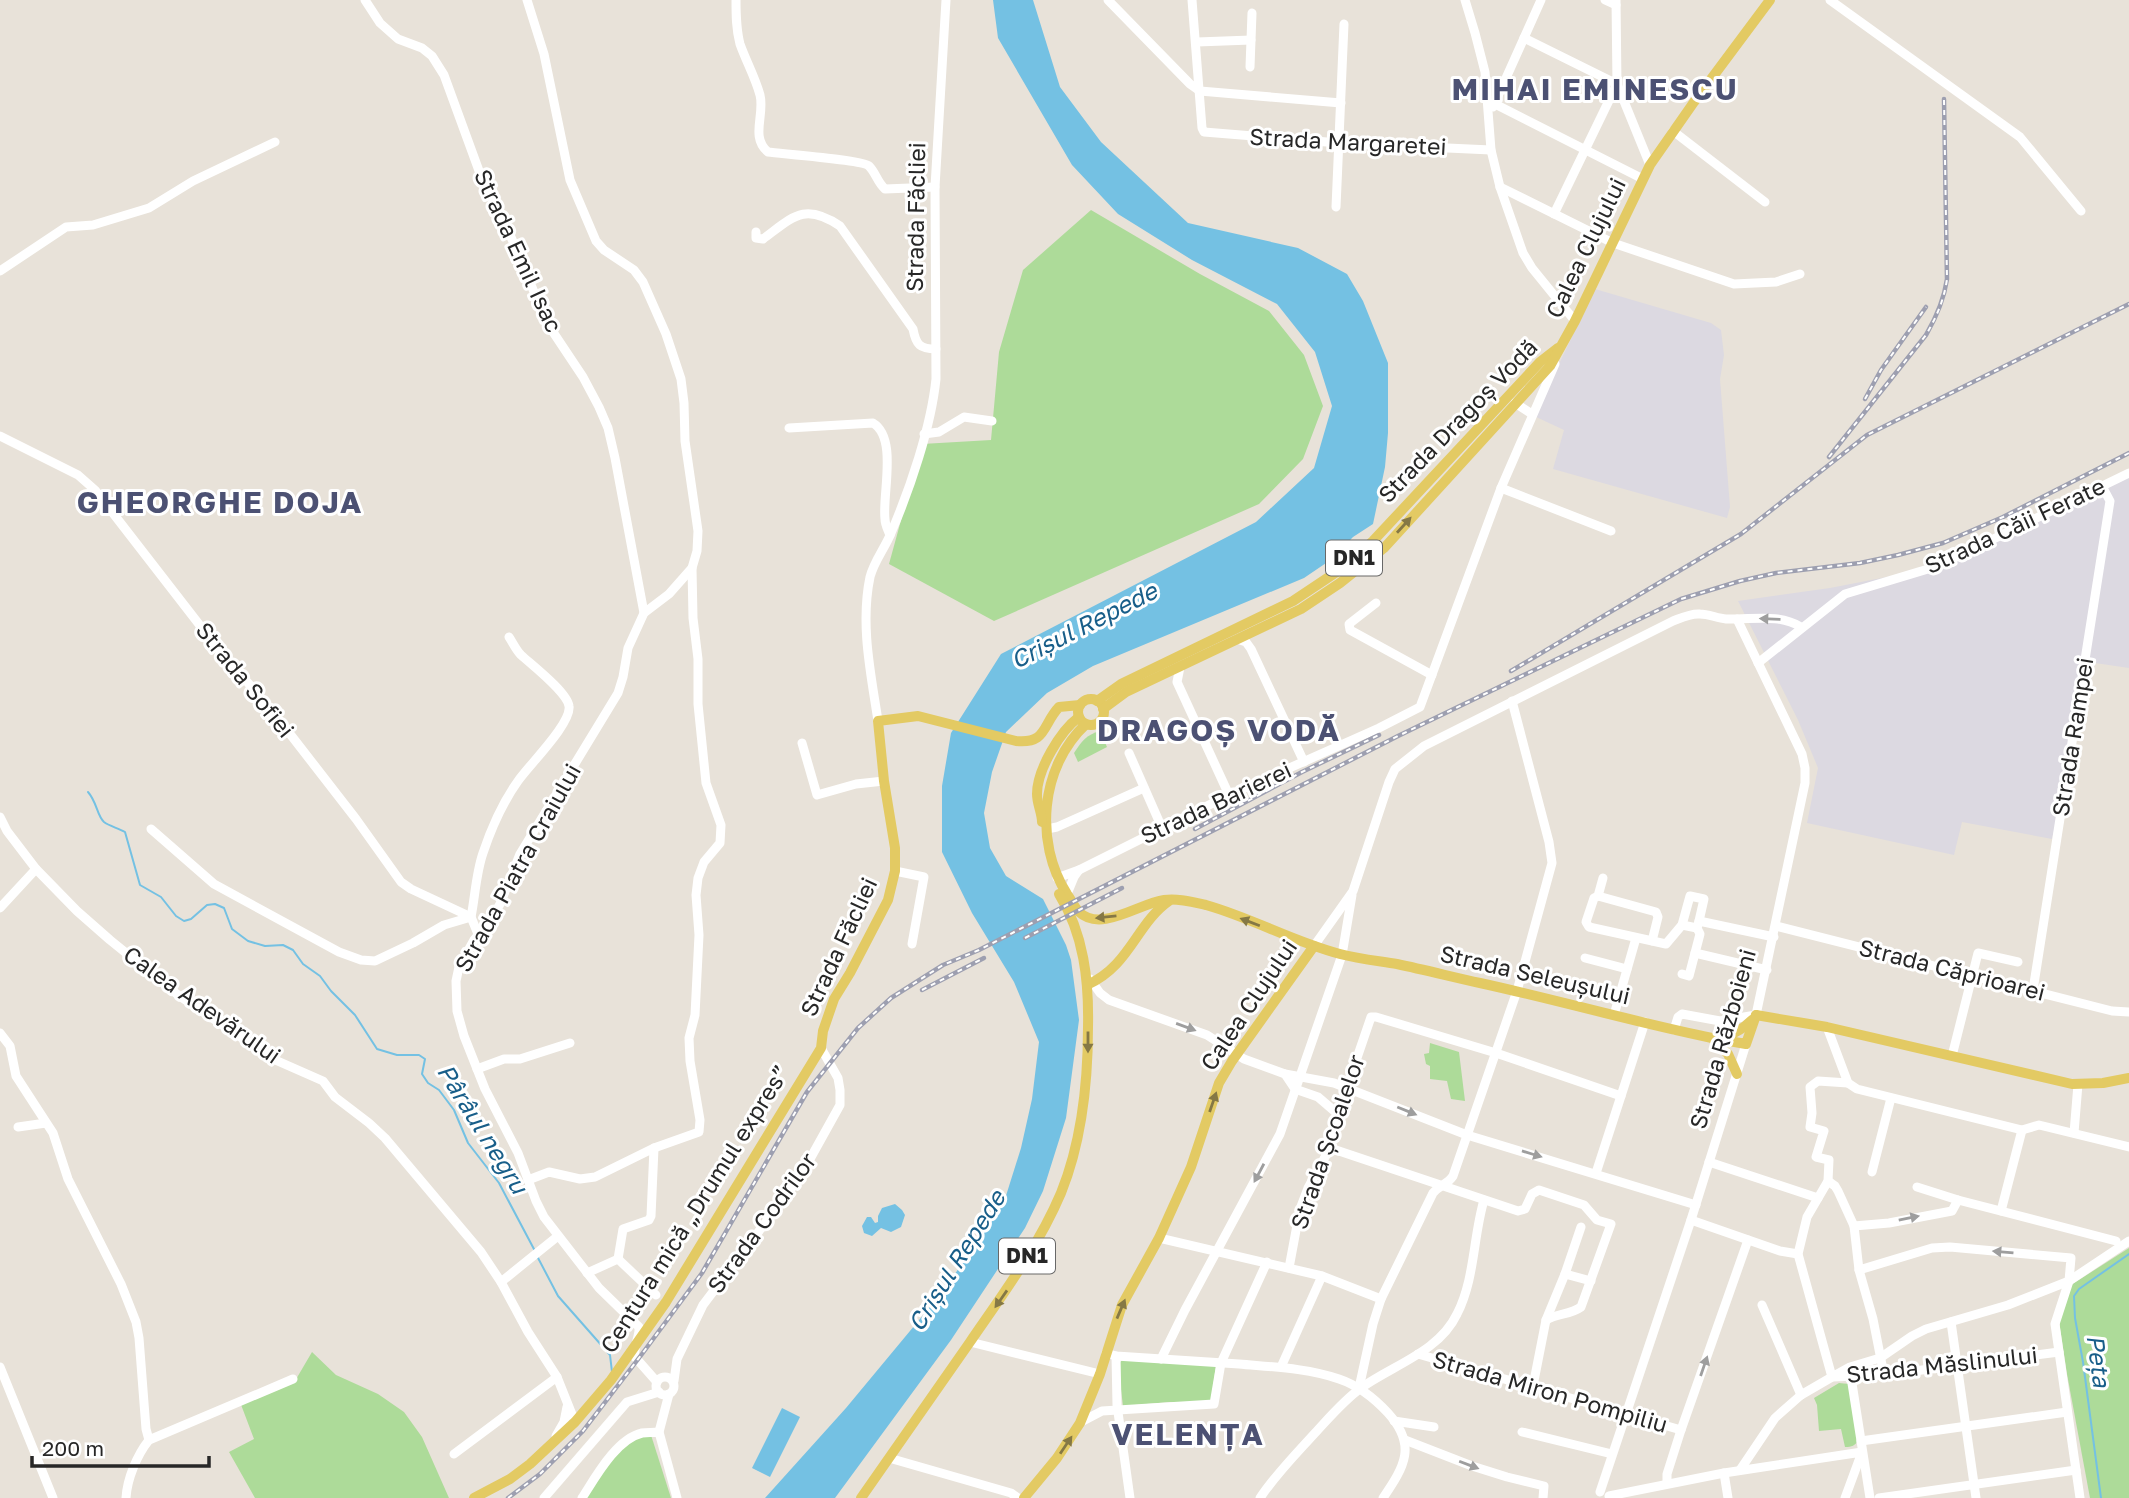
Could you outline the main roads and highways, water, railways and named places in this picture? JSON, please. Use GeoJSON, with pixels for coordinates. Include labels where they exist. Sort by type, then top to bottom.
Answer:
{"type":"FeatureCollection","features":[{"type":"Feature","properties":{"kind":"main road","name":"Calea Clujului"},"geometry":{"type":"LineString","coordinates":[[1561,347],[1650,165],[1770,0]]}},
{"type":"Feature","properties":{"kind":"main road","name":"Strada Dragoș Vodă"},"geometry":{"type":"LineString","coordinates":[[1100,705],[1251,633],[1310,603],[1340,583],[1385,547],[1540,362],[1554,349],[1561,347]]}},
{"type":"Feature","properties":{"kind":"main road","name":"Strada Dragoș Vodă"},"geometry":{"type":"LineString","coordinates":[[1100,705],[1121,684],[1293,601],[1341,569],[1373,541],[1502,410],[1515,403],[1550,366],[1561,347]]}},
{"type":"Feature","properties":{"kind":"main road"},"geometry":{"type":"LineString","coordinates":[[1515,403],[1512,398],[1514,394],[1538,370],[1540,362]]}},
{"type":"Feature","properties":{"kind":"main road","name":"Strada Dragoș Vodă"},"geometry":{"type":"LineString","coordinates":[[1079,716],[1097,723],[1102,717],[1100,705],[1090,699],[1051,751],[1037,794],[1042,816],[1045,863],[1078,935],[1089,980]]}},
{"type":"Feature","properties":{"kind":"main road"},"geometry":{"type":"LineString","coordinates":[[1072,704],[1079,716],[1056,715],[1059,707],[1072,704]]}},
{"type":"Feature","properties":{"kind":"main road","name":"Strada Făcliei"},"geometry":{"type":"LineString","coordinates":[[821,1048],[823,1031],[834,999],[888,900],[895,871],[895,848],[878,721],[918,716],[1016,741],[1030,742],[1036,740],[1056,715]]}},
{"type":"Feature","properties":{"kind":"main road","name":"Strada Dragoș Vodă"},"geometry":{"type":"LineString","coordinates":[[1079,716],[1075,734],[1063,752],[1047,798],[1047,846],[1057,878],[1079,912],[1097,919],[1112,918],[1156,902],[1171,900]]}},
{"type":"Feature","properties":{"kind":"main road"},"geometry":{"type":"LineString","coordinates":[[1089,980],[1120,961],[1158,909],[1171,900]]}},
{"type":"Feature","properties":{"kind":"main road","name":"DN1"},"geometry":{"type":"LineString","coordinates":[[1171,900],[1185,900],[1213,907],[1314,946]]}},
{"type":"Feature","properties":{"kind":"main road","name":"Calea Clujului"},"geometry":{"type":"LineString","coordinates":[[1024,1498],[1057,1458],[1080,1423],[1100,1374],[1111,1355],[1122,1305],[1159,1238],[1191,1167],[1219,1083],[1314,946]]}},
{"type":"Feature","properties":{"kind":"main road","name":"Strada Seleușului"},"geometry":{"type":"LineString","coordinates":[[1314,946],[1342,955],[1399,965],[1674,1030],[1746,1044]]}},
{"type":"Feature","properties":{"kind":"main road","name":"DN1"},"geometry":{"type":"LineString","coordinates":[[860,1498],[1007,1290],[1048,1220],[1061,1191],[1074,1152],[1085,1097],[1089,980]]}},
{"type":"Feature","properties":{"kind":"main road"},"geometry":{"type":"LineString","coordinates":[[1712,1038],[1725,1037],[1744,1027],[1756,1015],[1827,1027],[2078,1084],[2129,1078]]}},
{"type":"Feature","properties":{"kind":"main road","name":"Strada Războieni"},"geometry":{"type":"LineString","coordinates":[[1746,1044],[1756,1015]]}},
{"type":"Feature","properties":{"kind":"main road"},"geometry":{"type":"LineString","coordinates":[[1712,1038],[1723,1047],[1737,1074]]}},
{"type":"Feature","properties":{"kind":"main road","name":"Centura mică „Drumul expres”"},"geometry":{"type":"LineString","coordinates":[[474,1498],[510,1479],[530,1464],[578,1418],[611,1380],[666,1302],[821,1048]]}},
{"type":"Feature","properties":{"kind":"water","name":"Crișul Repede"},"geometry":{"type":"Polygon","coordinates":[[[993,0],[1033,0],[1060,87],[1101,142],[1188,223],[1298,248],[1347,274],[1363,301],[1388,363],[1385,467],[1373,524],[1353,537],[1332,559],[1304,578],[1093,666],[1047,693],[1006,732],[992,772],[984,813],[990,848],[1006,876],[1043,899],[1071,960],[1079,1020],[1066,1118],[1043,1191],[1025,1228],[951,1340],[835,1498],[765,1498],[846,1408],[944,1290],[1004,1202],[1021,1148],[1032,1099],[1039,1042],[1014,982],[972,913],[942,852],[942,786],[951,733],[1001,654],[1256,522],[1314,468],[1332,406],[1315,352],[1277,304],[1192,260],[1118,214],[1072,165],[998,38],[993,0]]]}},
{"type":"Feature","properties":{"kind":"water"},"geometry":{"type":"Polygon","coordinates":[[[895,1204],[905,1215],[901,1227],[891,1232],[881,1228],[872,1236],[864,1233],[862,1226],[867,1217],[871,1217],[875,1223],[878,1222],[882,1208],[895,1204]]]}},
{"type":"Feature","properties":{"kind":"water"},"geometry":{"type":"Polygon","coordinates":[[[782,1408],[800,1417],[770,1477],[752,1468],[782,1408]]]}},
{"type":"Feature","properties":{"kind":"waterway","name":"Pârâul negru"},"geometry":{"type":"LineString","coordinates":[[88,792],[104,822],[125,832],[140,885],[161,897],[176,916],[184,921],[191,919],[207,905],[215,904],[224,908],[232,929],[248,941],[265,946],[283,945],[293,950],[303,964],[320,976],[355,1015],[377,1049],[397,1055],[419,1055],[425,1059],[422,1074],[454,1110],[468,1143],[499,1183],[535,1251]]}},
{"type":"Feature","properties":{"kind":"waterway","name":"Peța"},"geometry":{"type":"LineString","coordinates":[[2101,1498],[2074,1296],[2079,1289],[2129,1254]]}},
{"type":"Feature","properties":{"kind":"waterway","name":"Pârâul negru"},"geometry":{"type":"LineString","coordinates":[[537,1256],[558,1296],[610,1355],[612,1372]]}},
{"type":"Feature","properties":{"kind":"railway"},"geometry":{"type":"LineString","coordinates":[[1829,457],[1926,335],[1942,301],[1947,279],[1944,99]]}},
{"type":"Feature","properties":{"kind":"railway"},"geometry":{"type":"LineString","coordinates":[[1511,671],[1741,534],[1867,435],[2129,304]]}},
{"type":"Feature","properties":{"kind":"railway"},"geometry":{"type":"LineString","coordinates":[[1865,399],[1881,370],[1926,307]]}},
{"type":"Feature","properties":{"kind":"railway"},"geometry":{"type":"LineString","coordinates":[[508,1498],[540,1474],[583,1431],[642,1354],[702,1273],[807,1092],[858,1028],[891,998],[943,965],[979,950],[1398,736],[1681,599],[1776,573],[1860,563],[1943,543],[2003,517],[2129,453]]}},
{"type":"Feature","properties":{"kind":"railway"},"geometry":{"type":"LineString","coordinates":[[1195,829],[1379,735]]}},
{"type":"Feature","properties":{"kind":"railway"},"geometry":{"type":"LineString","coordinates":[[1025,938],[1122,888]]}},
{"type":"Feature","properties":{"kind":"railway"},"geometry":{"type":"LineString","coordinates":[[922,990],[984,958]]}},
{"type":"Feature","properties":{"kind":"district","name":"MIHAI EMINESCU"},"geometry":{"type":"Point","coordinates":[1595,90]}},
{"type":"Feature","properties":{"kind":"district","name":"GHEORGHE DOJA"},"geometry":{"type":"Point","coordinates":[220,503]}},
{"type":"Feature","properties":{"kind":"district","name":"DRAGOȘ VODĂ"},"geometry":{"type":"Point","coordinates":[1219,731]}},
{"type":"Feature","properties":{"kind":"district","name":"VELENȚA"},"geometry":{"type":"Point","coordinates":[1188,1435]}}]}
